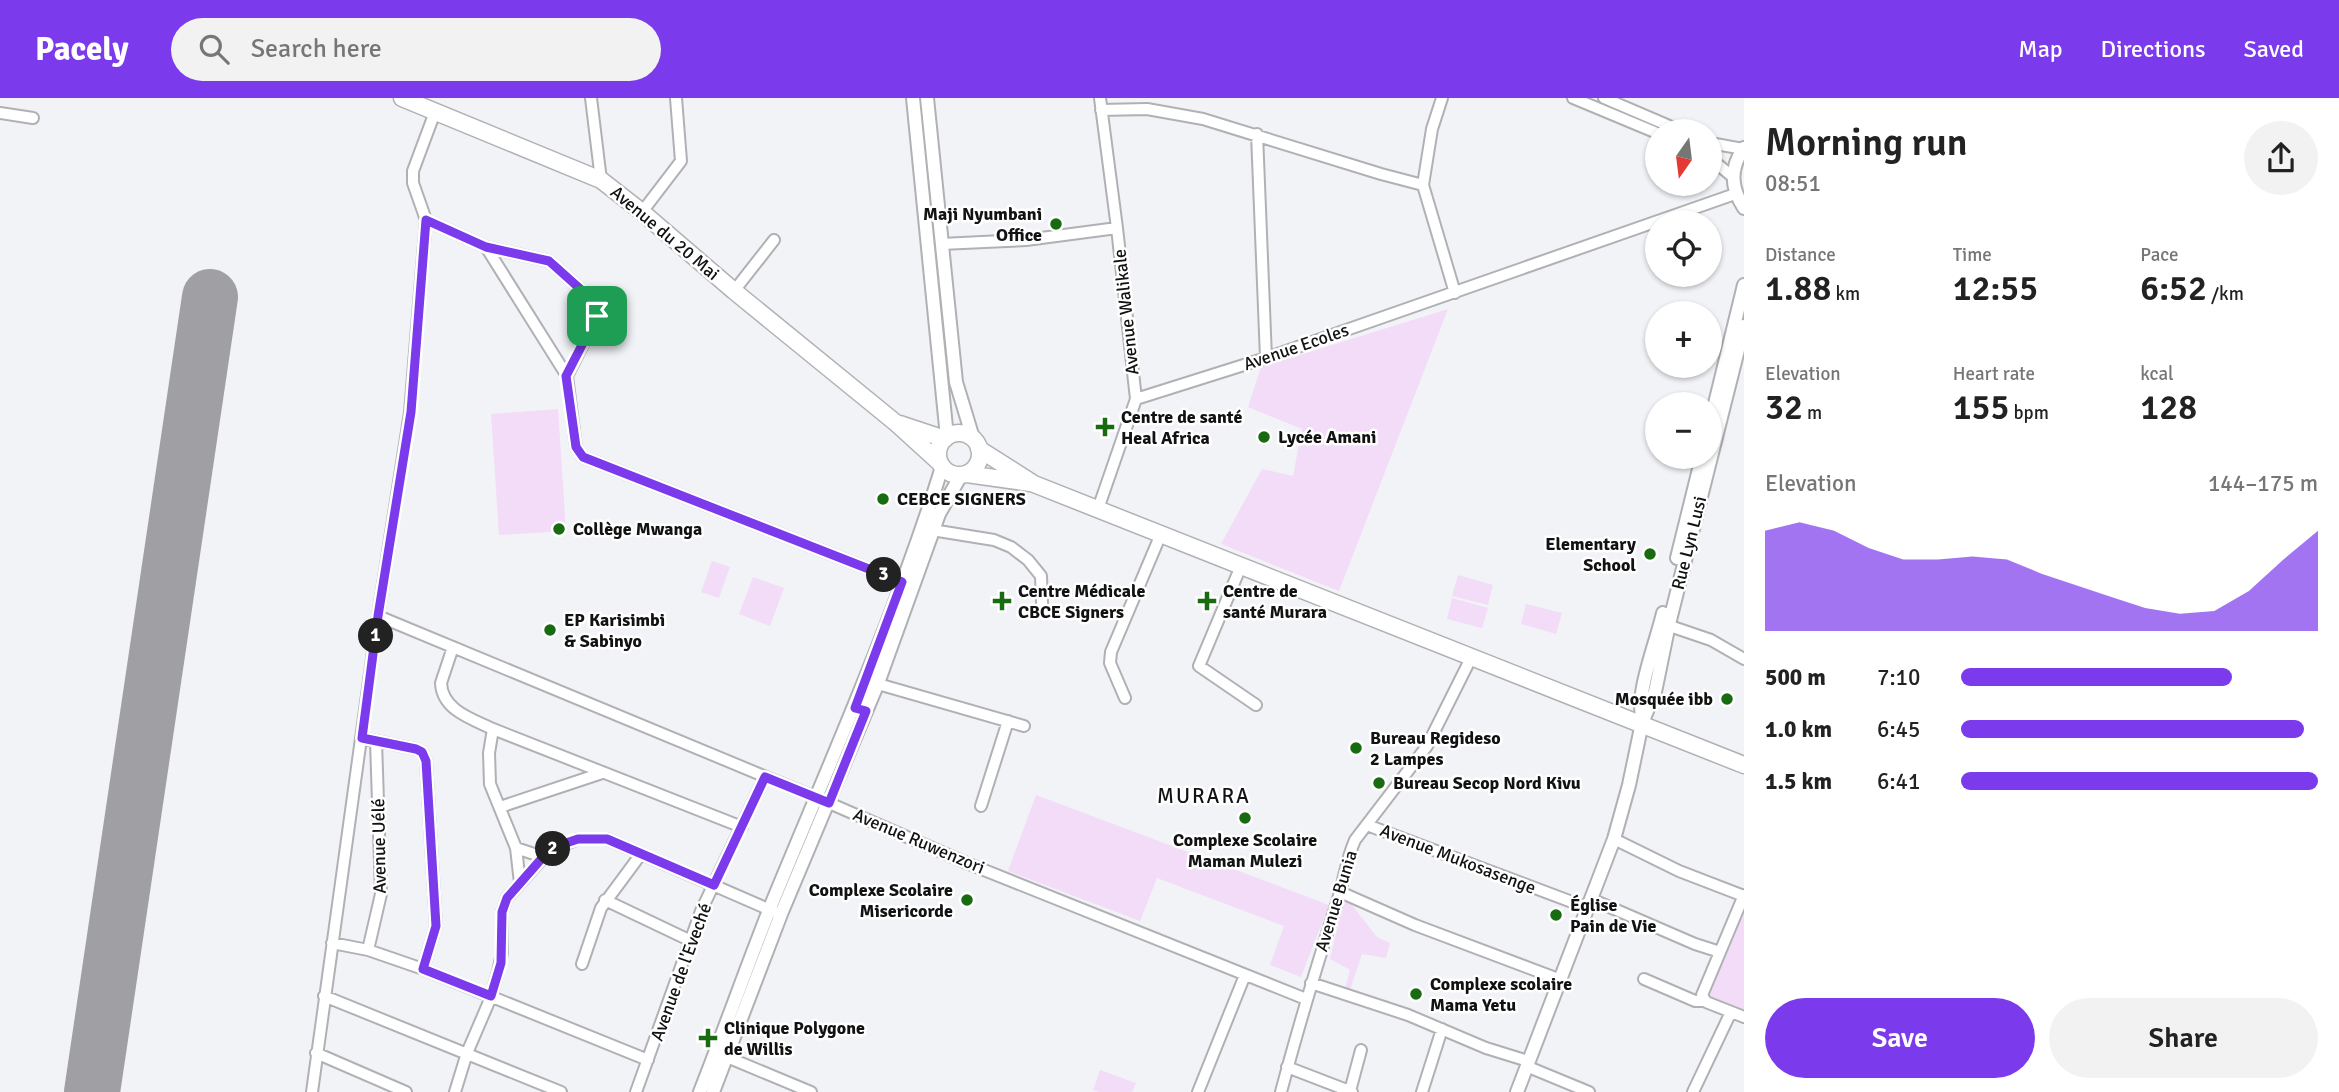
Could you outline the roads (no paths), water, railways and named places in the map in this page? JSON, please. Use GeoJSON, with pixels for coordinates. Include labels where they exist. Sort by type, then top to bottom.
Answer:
{"type":"FeatureCollection","features":[{"type":"Feature","properties":{"kind":"highway","name":"Avenue du 20 Mai"},"geometry":{"type":"LineString","coordinates":[[402,98],[601,180],[896,423],[941,465]]}},
{"type":"Feature","properties":{"kind":"highway"},"geometry":{"type":"LineString","coordinates":[[896,423],[946,438]]}},
{"type":"Feature","properties":{"kind":"highway"},"geometry":{"type":"LineString","coordinates":[[1034,484],[960,433],[946,438],[939,447],[941,465],[950,474],[1034,484],[1642,720],[1744,765]]}},
{"type":"Feature","properties":{"kind":"highway"},"geometry":{"type":"LineString","coordinates":[[964,474],[979,461],[976,444]]}},
{"type":"Feature","properties":{"kind":"main road"},"geometry":{"type":"LineString","coordinates":[[913,98],[946,438]]}},
{"type":"Feature","properties":{"kind":"main road"},"geometry":{"type":"LineString","coordinates":[[927,98],[956,382],[976,444]]}},
{"type":"Feature","properties":{"kind":"main road"},"geometry":{"type":"LineString","coordinates":[[1744,148],[1735,165],[1733,177],[1735,194],[1744,208]]}},
{"type":"Feature","properties":{"kind":"main road"},"geometry":{"type":"LineString","coordinates":[[1718,392],[1744,285]]}},
{"type":"Feature","properties":{"kind":"main road","name":"Rue Lyn Lusi"},"geometry":{"type":"LineString","coordinates":[[1665,624],[1744,326]]}},
{"type":"Feature","properties":{"kind":"main road"},"geometry":{"type":"LineString","coordinates":[[872,682],[941,465]]}},
{"type":"Feature","properties":{"kind":"main road","name":"Rue Lyn Lusi"},"geometry":{"type":"LineString","coordinates":[[1517,1092],[1614,839],[1629,785],[1642,720],[1655,692],[1665,624],[1699,469]]}},
{"type":"Feature","properties":{"kind":"main road"},"geometry":{"type":"LineString","coordinates":[[713,1092],[722,1055],[775,912],[872,682],[932,530],[964,474]]}},
{"type":"Feature","properties":{"kind":"main road"},"geometry":{"type":"LineString","coordinates":[[700,1092],[722,1055]]}},
{"type":"Feature","properties":{"kind":"street"},"geometry":{"type":"LineString","coordinates":[[592,98],[601,180]]}},
{"type":"Feature","properties":{"kind":"street"},"geometry":{"type":"LineString","coordinates":[[642,212],[681,161],[676,98]]}},
{"type":"Feature","properties":{"kind":"street","name":"Avenue Walikale"},"geometry":{"type":"LineString","coordinates":[[1098,509],[1136,399],[1100,98]]}},
{"type":"Feature","properties":{"kind":"street"},"geometry":{"type":"LineString","coordinates":[[1442,98],[1432,129],[1423,185],[1455,293]]}},
{"type":"Feature","properties":{"kind":"street"},"geometry":{"type":"LineString","coordinates":[[1573,98],[1645,128]]}},
{"type":"Feature","properties":{"kind":"street"},"geometry":{"type":"LineString","coordinates":[[1604,98],[1653,119]]}},
{"type":"Feature","properties":{"kind":"street"},"geometry":{"type":"LineString","coordinates":[[1101,110],[1147,109],[1168,112],[1257,134],[1423,185]]}},
{"type":"Feature","properties":{"kind":"street"},"geometry":{"type":"LineString","coordinates":[[312,1092],[378,616],[411,412],[426,220],[413,183],[413,171],[435,112]]}},
{"type":"Feature","properties":{"kind":"street"},"geometry":{"type":"LineString","coordinates":[[0,113],[33,118]]}},
{"type":"Feature","properties":{"kind":"street"},"geometry":{"type":"LineString","coordinates":[[1257,134],[1266,358]]}},
{"type":"Feature","properties":{"kind":"street"},"geometry":{"type":"LineString","coordinates":[[1722,145],[1744,148]]}},
{"type":"Feature","properties":{"kind":"street"},"geometry":{"type":"LineString","coordinates":[[1722,168],[1733,177]]}},
{"type":"Feature","properties":{"kind":"street","name":"Avenue Ecoles"},"geometry":{"type":"LineString","coordinates":[[1136,399],[1266,358],[1735,194]]}},
{"type":"Feature","properties":{"kind":"street"},"geometry":{"type":"LineString","coordinates":[[426,220],[486,247],[549,261],[596,303],[597,316],[566,376]]}},
{"type":"Feature","properties":{"kind":"street"},"geometry":{"type":"LineString","coordinates":[[941,244],[1026,240],[1117,228]]}},
{"type":"Feature","properties":{"kind":"street"},"geometry":{"type":"LineString","coordinates":[[734,291],[774,240]]}},
{"type":"Feature","properties":{"kind":"street"},"geometry":{"type":"LineString","coordinates":[[486,247],[566,376],[576,447],[583,457],[902,582]]}},
{"type":"Feature","properties":{"kind":"street"},"geometry":{"type":"LineString","coordinates":[[932,530],[994,540],[1010,547],[1028,560],[1041,576],[1042,603]]}},
{"type":"Feature","properties":{"kind":"street"},"geometry":{"type":"LineString","coordinates":[[1125,698],[1110,663],[1111,652],[1161,534]]}},
{"type":"Feature","properties":{"kind":"street"},"geometry":{"type":"LineString","coordinates":[[1241,566],[1199,666],[1256,705]]}},
{"type":"Feature","properties":{"kind":"street","name":"Avenue Ruwenzori"},"geometry":{"type":"LineString","coordinates":[[378,616],[969,864],[1306,999]]}},
{"type":"Feature","properties":{"kind":"street"},"geometry":{"type":"LineString","coordinates":[[1665,624],[1712,640],[1744,659]]}},
{"type":"Feature","properties":{"kind":"street"},"geometry":{"type":"LineString","coordinates":[[453,648],[441,683],[443,695],[460,713],[493,729],[742,827]]}},
{"type":"Feature","properties":{"kind":"street","name":"Avenue Bunia"},"geometry":{"type":"LineString","coordinates":[[1280,1092],[1355,840],[1427,746],[1472,656]]}},
{"type":"Feature","properties":{"kind":"street"},"geometry":{"type":"LineString","coordinates":[[872,682],[1024,726]]}},
{"type":"Feature","properties":{"kind":"street"},"geometry":{"type":"LineString","coordinates":[[981,806],[1008,721]]}},
{"type":"Feature","properties":{"kind":"street"},"geometry":{"type":"LineString","coordinates":[[493,729],[489,772],[491,784],[516,848],[520,883]]}},
{"type":"Feature","properties":{"kind":"street"},"geometry":{"type":"LineString","coordinates":[[362,738],[416,749],[422,752],[426,761],[436,926],[423,969]]}},
{"type":"Feature","properties":{"kind":"street","name":"Avenue Uélé"},"geometry":{"type":"LineString","coordinates":[[368,950],[382,894],[376,741]]}},
{"type":"Feature","properties":{"kind":"street"},"geometry":{"type":"LineString","coordinates":[[500,807],[602,773]]}},
{"type":"Feature","properties":{"kind":"street","name":"Avenue de l'Eveché"},"geometry":{"type":"LineString","coordinates":[[636,1092],[689,940],[765,777]]}},
{"type":"Feature","properties":{"kind":"street","name":"Avenue Mukosasenge"},"geometry":{"type":"LineString","coordinates":[[1367,825],[1720,952]]}},
{"type":"Feature","properties":{"kind":"street"},"geometry":{"type":"LineString","coordinates":[[455,1092],[501,963],[502,912],[507,898],[543,857],[563,844],[593,837],[607,839],[775,912]]}},
{"type":"Feature","properties":{"kind":"street"},"geometry":{"type":"LineString","coordinates":[[1614,839],[1679,871],[1744,895],[1702,995],[1704,1001]]}},
{"type":"Feature","properties":{"kind":"street"},"geometry":{"type":"LineString","coordinates":[[516,848],[543,857]]}},
{"type":"Feature","properties":{"kind":"street"},"geometry":{"type":"LineString","coordinates":[[582,964],[606,900],[641,854]]}},
{"type":"Feature","properties":{"kind":"street"},"geometry":{"type":"LineString","coordinates":[[1340,891],[1415,925],[1561,981]]}},
{"type":"Feature","properties":{"kind":"street"},"geometry":{"type":"LineString","coordinates":[[606,900],[689,940]]}},
{"type":"Feature","properties":{"kind":"street"},"geometry":{"type":"LineString","coordinates":[[332,943],[368,950],[423,969],[648,1060]]}},
{"type":"Feature","properties":{"kind":"street"},"geometry":{"type":"LineString","coordinates":[[1198,1092],[1245,975]]}},
{"type":"Feature","properties":{"kind":"street"},"geometry":{"type":"LineString","coordinates":[[1644,979],[1695,1001],[1704,1001],[1744,1017]]}},
{"type":"Feature","properties":{"kind":"street"},"geometry":{"type":"LineString","coordinates":[[1311,984],[1408,1015],[1527,1063],[1589,1092]]}},
{"type":"Feature","properties":{"kind":"street"},"geometry":{"type":"LineString","coordinates":[[324,996],[561,1092]]}},
{"type":"Feature","properties":{"kind":"street"},"geometry":{"type":"LineString","coordinates":[[1693,1092],[1731,1012]]}},
{"type":"Feature","properties":{"kind":"street"},"geometry":{"type":"LineString","coordinates":[[1422,1092],[1442,1029]]}},
{"type":"Feature","properties":{"kind":"street"},"geometry":{"type":"LineString","coordinates":[[1287,1067],[1351,1092],[1361,1050]]}},
{"type":"Feature","properties":{"kind":"street"},"geometry":{"type":"LineString","coordinates":[[316,1053],[406,1092]]}},
{"type":"Feature","properties":{"kind":"street"},"geometry":{"type":"LineString","coordinates":[[722,1055],[811,1092]]}},
{"type":"Feature","properties":{"kind":"street"},"geometry":{"type":"LineString","coordinates":[[774,1092],[779,1080]]}},
{"type":"Feature","properties":{"kind":"place","name":"Maji Nyumbani Office"},"geometry":{"type":"Point","coordinates":[1056,224]}},
{"type":"Feature","properties":{"kind":"place","name":"Centre de santé Heal Africa"},"geometry":{"type":"Point","coordinates":[1105,427]}},
{"type":"Feature","properties":{"kind":"place","name":"Lycée Amani"},"geometry":{"type":"Point","coordinates":[1264,437]}},
{"type":"Feature","properties":{"kind":"place","name":"CEBCE SIGNERS"},"geometry":{"type":"Point","coordinates":[883,499]}},
{"type":"Feature","properties":{"kind":"place","name":"Collège Mwanga"},"geometry":{"type":"Point","coordinates":[559,529]}},
{"type":"Feature","properties":{"kind":"place","name":"Elementary School"},"geometry":{"type":"Point","coordinates":[1650,554]}},
{"type":"Feature","properties":{"kind":"place","name":"Centre Médicale CBCE Signers"},"geometry":{"type":"Point","coordinates":[1002,601]}},
{"type":"Feature","properties":{"kind":"place","name":"Centre de santé Murara"},"geometry":{"type":"Point","coordinates":[1207,601]}},
{"type":"Feature","properties":{"kind":"place","name":"EP Karisimbi & Sabinyo"},"geometry":{"type":"Point","coordinates":[550,630]}},
{"type":"Feature","properties":{"kind":"place","name":"Mosquée ibb"},"geometry":{"type":"Point","coordinates":[1727,699]}},
{"type":"Feature","properties":{"kind":"place","name":"Bureau Regideso 2 Lampes"},"geometry":{"type":"Point","coordinates":[1356,748]}},
{"type":"Feature","properties":{"kind":"place","name":"Bureau Secop Nord Kivu"},"geometry":{"type":"Point","coordinates":[1379,783]}},
{"type":"Feature","properties":{"kind":"place","name":"Complexe Scolaire Maman Mulezi"},"geometry":{"type":"Point","coordinates":[1245,818]}},
{"type":"Feature","properties":{"kind":"place","name":"Complexe Scolaire Misericorde"},"geometry":{"type":"Point","coordinates":[967,900]}},
{"type":"Feature","properties":{"kind":"place","name":"Église Pain de Vie"},"geometry":{"type":"Point","coordinates":[1556,915]}},
{"type":"Feature","properties":{"kind":"place","name":"Complexe scolaire Mama Yetu"},"geometry":{"type":"Point","coordinates":[1416,994]}},
{"type":"Feature","properties":{"kind":"place","name":"Clinique Polygone de Willis"},"geometry":{"type":"Point","coordinates":[708,1038]}},
{"type":"Feature","properties":{"kind":"district","name":"MURARA"},"geometry":{"type":"Point","coordinates":[1204,796]}}]}
